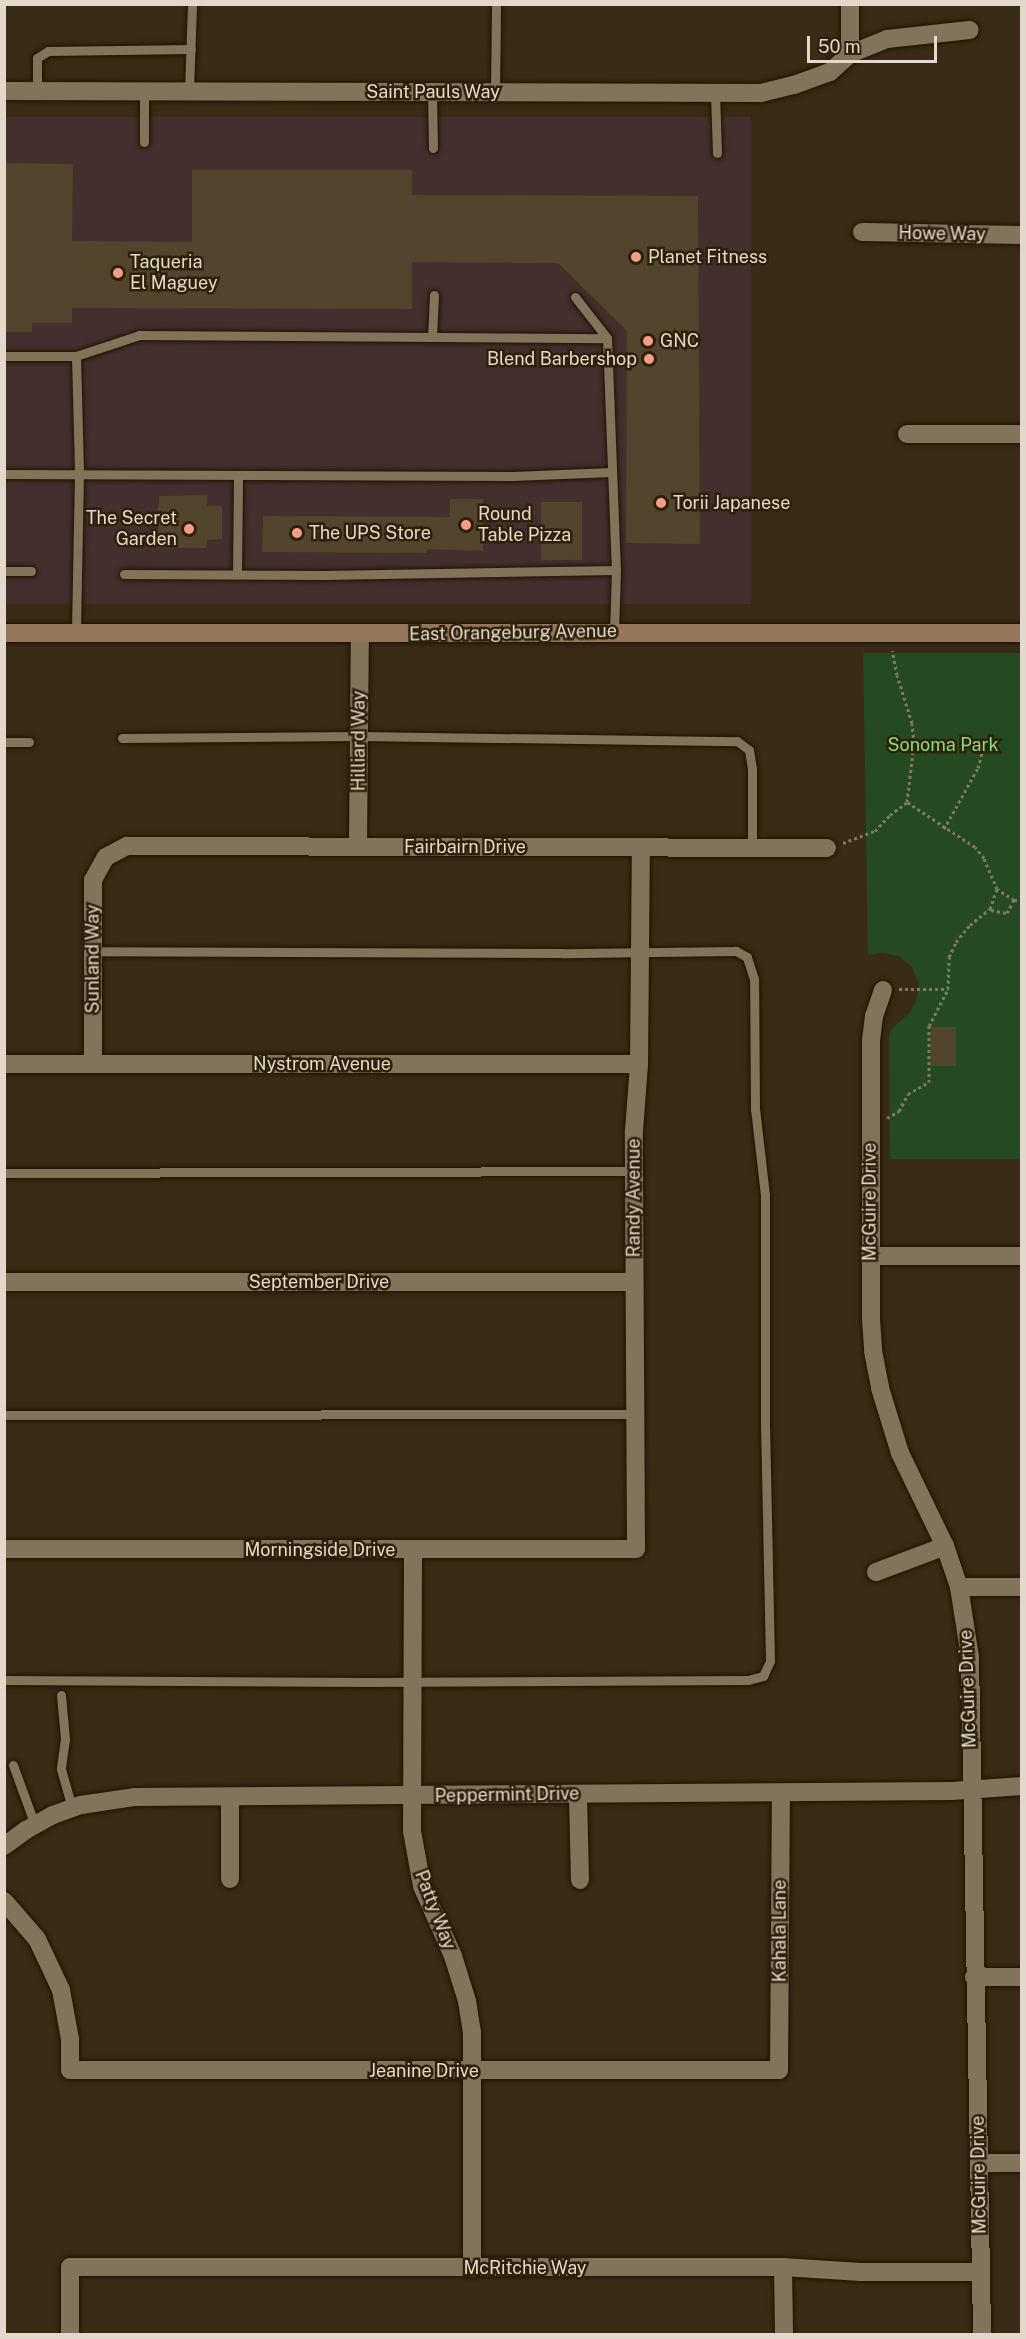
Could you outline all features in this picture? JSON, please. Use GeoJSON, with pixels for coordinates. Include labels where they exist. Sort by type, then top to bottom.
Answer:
{"type":"FeatureCollection","features":[{"type":"Feature","properties":{"kind":"street"},"geometry":{"type":"LineString","coordinates":[[850,4],[850,54]]}},
{"type":"Feature","properties":{"kind":"street","name":"Saint Pauls Way"},"geometry":{"type":"LineString","coordinates":[[4,91],[761,93],[794,85],[830,72],[850,54],[887,39],[970,30]]}},
{"type":"Feature","properties":{"kind":"street","name":"Howe Way"},"geometry":{"type":"LineString","coordinates":[[862,232],[1022,235]]}},
{"type":"Feature","properties":{"kind":"street"},"geometry":{"type":"LineString","coordinates":[[907,434],[1022,434]]}},
{"type":"Feature","properties":{"kind":"street","name":"East Orangeburg Avenue"},"geometry":{"type":"LineString","coordinates":[[4,633],[1022,633]]}},
{"type":"Feature","properties":{"kind":"street","name":"Hilliard Way"},"geometry":{"type":"LineString","coordinates":[[358,847],[360,634]]}},
{"type":"Feature","properties":{"kind":"street","name":"Fairbairn Drive"},"geometry":{"type":"LineString","coordinates":[[106,856],[127,846],[827,848]]}},
{"type":"Feature","properties":{"kind":"street","name":"Randy Avenue"},"geometry":{"type":"LineString","coordinates":[[636,1549],[634,1171],[639,1064],[641,847]]}},
{"type":"Feature","properties":{"kind":"street","name":"Sunland Way"},"geometry":{"type":"LineString","coordinates":[[93,1065],[93,880],[106,856]]}},
{"type":"Feature","properties":{"kind":"street","name":"McGuire Drive"},"geometry":{"type":"LineString","coordinates":[[883,990],[874,1017],[871,1041],[871,1319],[880,1388],[900,1453],[945,1546],[959,1587],[970,1657],[982,2334]]}},
{"type":"Feature","properties":{"kind":"street","name":"Nystrom Avenue"},"geometry":{"type":"LineString","coordinates":[[4,1064],[639,1064]]}},
{"type":"Feature","properties":{"kind":"street"},"geometry":{"type":"LineString","coordinates":[[870,1256],[1022,1256]]}},
{"type":"Feature","properties":{"kind":"street","name":"September Drive"},"geometry":{"type":"LineString","coordinates":[[4,1282],[634,1282]]}},
{"type":"Feature","properties":{"kind":"street"},"geometry":{"type":"LineString","coordinates":[[876,1572],[945,1546]]}},
{"type":"Feature","properties":{"kind":"street","name":"Morningside Drive"},"geometry":{"type":"LineString","coordinates":[[4,1549],[413,1551],[636,1549]]}},
{"type":"Feature","properties":{"kind":"street","name":"Patty Way"},"geometry":{"type":"LineString","coordinates":[[413,1551],[412,1831],[422,1886],[453,1956],[467,2001],[472,2032],[472,2268]]}},
{"type":"Feature","properties":{"kind":"street"},"geometry":{"type":"LineString","coordinates":[[959,1587],[1022,1587]]}},
{"type":"Feature","properties":{"kind":"street","name":"Peppermint Drive"},"geometry":{"type":"LineString","coordinates":[[4,1846],[35,1825],[72,1808],[135,1797],[781,1793],[1022,1786]]}},
{"type":"Feature","properties":{"kind":"street","name":"Kahala Lane"},"geometry":{"type":"LineString","coordinates":[[779,2070],[781,1793]]}},
{"type":"Feature","properties":{"kind":"street"},"geometry":{"type":"LineString","coordinates":[[579,1794],[580,1880]]}},
{"type":"Feature","properties":{"kind":"street"},"geometry":{"type":"LineString","coordinates":[[230,1797],[230,1879]]}},
{"type":"Feature","properties":{"kind":"street","name":"Jeanine Drive"},"geometry":{"type":"LineString","coordinates":[[4,1901],[37,1939],[58,1982],[68,2022],[70,2070],[471,2072],[779,2070]]}},
{"type":"Feature","properties":{"kind":"street"},"geometry":{"type":"LineString","coordinates":[[974,1977],[1022,1977]]}},
{"type":"Feature","properties":{"kind":"street"},"geometry":{"type":"LineString","coordinates":[[979,2163],[1022,2163]]}},
{"type":"Feature","properties":{"kind":"street","name":"McRitchie Way"},"geometry":{"type":"LineString","coordinates":[[70,2334],[70,2267],[783,2267],[861,2272],[981,2272]]}},
{"type":"Feature","properties":{"kind":"street"},"geometry":{"type":"LineString","coordinates":[[783,2267],[784,2334]]}},
{"type":"Feature","properties":{"kind":"lane"},"geometry":{"type":"LineString","coordinates":[[189,91],[192,4]]}},
{"type":"Feature","properties":{"kind":"lane"},"geometry":{"type":"LineString","coordinates":[[495,92],[496,4]]}},
{"type":"Feature","properties":{"kind":"lane"},"geometry":{"type":"LineString","coordinates":[[37,91],[37,58],[48,51],[190,50]]}},
{"type":"Feature","properties":{"kind":"lane"},"geometry":{"type":"LineString","coordinates":[[144,91],[144,142]]}},
{"type":"Feature","properties":{"kind":"lane"},"geometry":{"type":"LineString","coordinates":[[432,92],[433,148]]}},
{"type":"Feature","properties":{"kind":"lane"},"geometry":{"type":"LineString","coordinates":[[715,93],[717,153]]}},
{"type":"Feature","properties":{"kind":"lane"},"geometry":{"type":"LineString","coordinates":[[432,337],[434,295]]}},
{"type":"Feature","properties":{"kind":"lane"},"geometry":{"type":"LineString","coordinates":[[575,297],[607,338],[616,570],[614,632]]}},
{"type":"Feature","properties":{"kind":"lane"},"geometry":{"type":"LineString","coordinates":[[4,356],[76,356],[140,335],[607,338]]}},
{"type":"Feature","properties":{"kind":"lane"},"geometry":{"type":"LineString","coordinates":[[76,356],[79,474],[76,633]]}},
{"type":"Feature","properties":{"kind":"lane"},"geometry":{"type":"LineString","coordinates":[[4,474],[513,476],[612,472]]}},
{"type":"Feature","properties":{"kind":"lane"},"geometry":{"type":"LineString","coordinates":[[237,574],[238,475]]}},
{"type":"Feature","properties":{"kind":"lane"},"geometry":{"type":"LineString","coordinates":[[124,574],[616,570]]}},
{"type":"Feature","properties":{"kind":"lane"},"geometry":{"type":"LineString","coordinates":[[4,571],[31,571]]}},
{"type":"Feature","properties":{"kind":"lane"},"geometry":{"type":"LineString","coordinates":[[122,738],[359,736],[737,741],[749,750],[752,768],[752,848]]}},
{"type":"Feature","properties":{"kind":"lane"},"geometry":{"type":"LineString","coordinates":[[4,742],[29,742]]}},
{"type":"Feature","properties":{"kind":"lane"},"geometry":{"type":"LineString","coordinates":[[4,1680],[368,1682],[748,1680],[763,1676],[770,1661],[765,1426],[765,1195],[755,1109],[754,979],[747,957],[736,951],[640,950],[562,953],[93,951]]}},
{"type":"Feature","properties":{"kind":"lane"},"geometry":{"type":"LineString","coordinates":[[4,1173],[634,1171]]}},
{"type":"Feature","properties":{"kind":"lane"},"geometry":{"type":"LineString","coordinates":[[4,1415],[635,1414]]}},
{"type":"Feature","properties":{"kind":"lane"},"geometry":{"type":"LineString","coordinates":[[61,1695],[64,1739],[61,1769],[72,1808]]}},
{"type":"Feature","properties":{"kind":"lane"},"geometry":{"type":"LineString","coordinates":[[13,1765],[35,1825]]}},
{"type":"Feature","properties":{"kind":"path"},"geometry":{"type":"LineString","coordinates":[[827,848],[875,831],[890,814],[907,802],[914,742],[912,723],[897,675],[892,633]]}},
{"type":"Feature","properties":{"kind":"path"},"geometry":{"type":"LineString","coordinates":[[944,829],[978,768],[985,741]]}},
{"type":"Feature","properties":{"kind":"path"},"geometry":{"type":"LineString","coordinates":[[907,802],[944,829],[962,838],[984,858],[997,889],[1014,900],[1022,900]]}},
{"type":"Feature","properties":{"kind":"path"},"geometry":{"type":"LineString","coordinates":[[870,1119],[892,1117],[899,1111],[908,1094],[929,1082],[929,1026],[948,989],[949,957],[956,942],[970,925],[990,909],[997,889]]}},
{"type":"Feature","properties":{"kind":"path"},"geometry":{"type":"LineString","coordinates":[[990,909],[1007,913],[1014,900]]}},
{"type":"Feature","properties":{"kind":"path"},"geometry":{"type":"LineString","coordinates":[[883,990],[948,989]]}},
{"type":"Feature","properties":{"kind":"shaded area"},"geometry":{"type":"Polygon","coordinates":[[[5,117],[751,117],[751,604],[5,604],[5,117]]]}},
{"type":"Feature","properties":{"kind":"green space","name":"Sonoma Park"},"geometry":{"type":"Polygon","coordinates":[[[863,653],[1021,653],[1021,1159],[890,1159],[889,1038],[891,1030],[910,1012],[916,1002],[919,984],[912,967],[899,956],[880,953],[868,955],[863,653]]]}},
{"type":"Feature","properties":{"kind":"building"},"geometry":{"type":"Polygon","coordinates":[[[4,163],[73,164],[72,241],[192,242],[192,170],[412,170],[412,195],[698,196],[700,544],[626,543],[627,331],[558,263],[412,262],[412,309],[72,308],[72,323],[32,323],[32,332],[4,332],[4,163]]]}},
{"type":"Feature","properties":{"kind":"building","name":"The Secret Garden"},"geometry":{"type":"Polygon","coordinates":[[[207,495],[207,506],[222,506],[222,539],[207,540],[206,548],[157,548],[159,496],[207,495]]]}},
{"type":"Feature","properties":{"kind":"building"},"geometry":{"type":"Polygon","coordinates":[[[450,499],[483,499],[483,551],[427,549],[427,553],[262,552],[263,516],[450,517],[450,499]]]}},
{"type":"Feature","properties":{"kind":"building"},"geometry":{"type":"Polygon","coordinates":[[[541,502],[582,502],[582,560],[541,560],[541,502]]]}},
{"type":"Feature","properties":{"kind":"building"},"geometry":{"type":"Polygon","coordinates":[[[931,1027],[956,1027],[956,1066],[931,1066],[931,1027]]]}},
{"type":"Feature","properties":{"kind":"place","name":"Planet Fitness"},"geometry":{"type":"Point","coordinates":[636,257]}},
{"type":"Feature","properties":{"kind":"place","name":"Taqueria El Maguey"},"geometry":{"type":"Point","coordinates":[118,273]}},
{"type":"Feature","properties":{"kind":"place","name":"GNC"},"geometry":{"type":"Point","coordinates":[648,341]}},
{"type":"Feature","properties":{"kind":"place","name":"Blend Barbershop"},"geometry":{"type":"Point","coordinates":[649,359]}},
{"type":"Feature","properties":{"kind":"place","name":"Torii Japanese"},"geometry":{"type":"Point","coordinates":[661,503]}},
{"type":"Feature","properties":{"kind":"place","name":"Round Table Pizza"},"geometry":{"type":"Point","coordinates":[466,525]}},
{"type":"Feature","properties":{"kind":"place","name":"The Secret Garden"},"geometry":{"type":"Point","coordinates":[189,529]}},
{"type":"Feature","properties":{"kind":"place","name":"The UPS Store"},"geometry":{"type":"Point","coordinates":[297,533]}}]}
